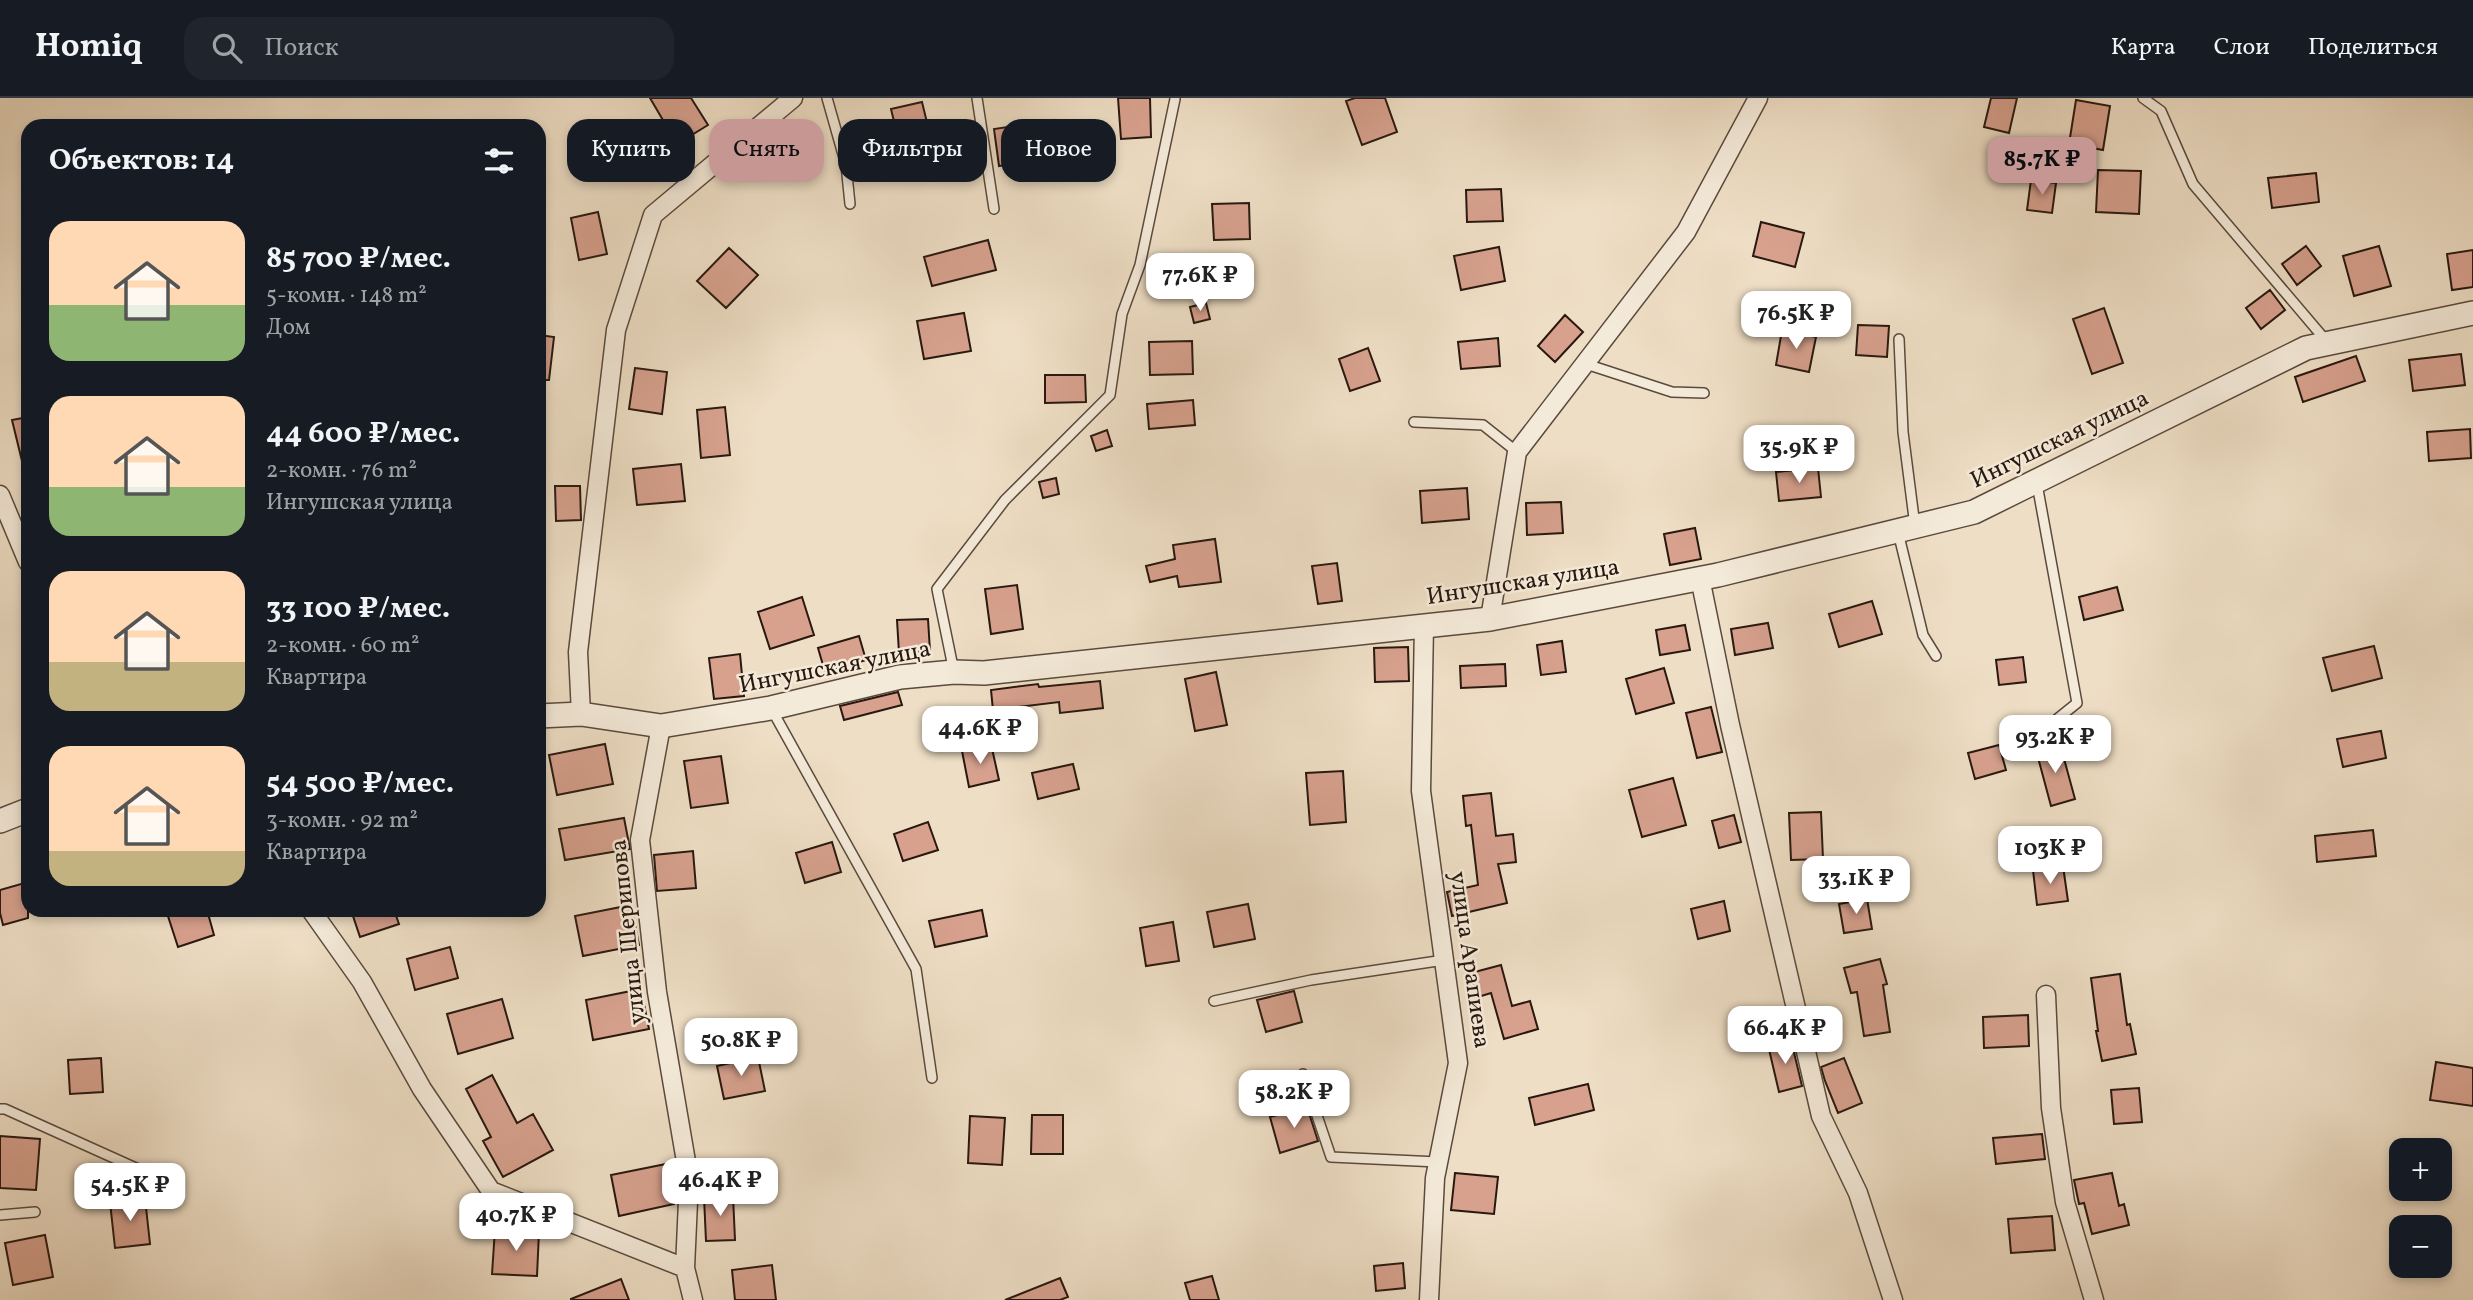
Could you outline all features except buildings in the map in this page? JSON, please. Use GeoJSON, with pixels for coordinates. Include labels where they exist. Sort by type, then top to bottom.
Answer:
{"type":"FeatureCollection","features":[{"type":"Feature","properties":{"kind":"street"},"geometry":{"type":"LineString","coordinates":[[581,714],[578,652],[616,330],[653,215],[793,98]]}},
{"type":"Feature","properties":{"kind":"street"},"geometry":{"type":"LineString","coordinates":[[1490,619],[1517,452],[1686,232],[1758,98]]}},
{"type":"Feature","properties":{"kind":"street","name":"Ингушская улица"},"geometry":{"type":"LineString","coordinates":[[546,716],[581,714],[661,726],[771,708],[900,677],[954,672],[984,673],[1490,619],[1700,578],[1974,512],[2306,348],[2473,313]]}},
{"type":"Feature","properties":{"kind":"street"},"geometry":{"type":"LineString","coordinates":[[0,495],[21,545]]}},
{"type":"Feature","properties":{"kind":"street"},"geometry":{"type":"LineString","coordinates":[[1700,578],[1730,725],[1821,1116],[1858,1193],[1893,1300]]}},
{"type":"Feature","properties":{"kind":"street","name":"улица Арапиева"},"geometry":{"type":"LineString","coordinates":[[1424,625],[1421,791],[1458,1063],[1435,1178],[1429,1300]]}},
{"type":"Feature","properties":{"kind":"street","name":"улица Шерипова"},"geometry":{"type":"LineString","coordinates":[[661,726],[640,839],[657,992],[689,1179],[685,1268],[693,1300]]}},
{"type":"Feature","properties":{"kind":"street"},"geometry":{"type":"LineString","coordinates":[[0,821],[21,813]]}},
{"type":"Feature","properties":{"kind":"street"},"geometry":{"type":"LineString","coordinates":[[316,917],[362,982],[422,1088],[491,1191],[685,1268]]}},
{"type":"Feature","properties":{"kind":"street"},"geometry":{"type":"LineString","coordinates":[[2046,995],[2051,1108],[2065,1202],[2094,1300]]}},
{"type":"Feature","properties":{"kind":"lane"},"geometry":{"type":"LineString","coordinates":[[827,98],[846,165],[850,204]]}},
{"type":"Feature","properties":{"kind":"lane"},"geometry":{"type":"LineString","coordinates":[[977,98],[994,209]]}},
{"type":"Feature","properties":{"kind":"lane"},"geometry":{"type":"LineString","coordinates":[[2143,98],[2161,111],[2193,184],[2328,343]]}},
{"type":"Feature","properties":{"kind":"lane"},"geometry":{"type":"LineString","coordinates":[[954,672],[937,589],[1005,500],[1110,395],[1122,314],[1140,265],[1175,99]]}},
{"type":"Feature","properties":{"kind":"lane"},"geometry":{"type":"LineString","coordinates":[[1899,340],[1906,528],[1923,635],[1936,656]]}},
{"type":"Feature","properties":{"kind":"lane"},"geometry":{"type":"LineString","coordinates":[[1586,364],[1672,392],[1704,393]]}},
{"type":"Feature","properties":{"kind":"lane"},"geometry":{"type":"LineString","coordinates":[[1413,422],[1483,425],[1517,452]]}},
{"type":"Feature","properties":{"kind":"lane"},"geometry":{"type":"LineString","coordinates":[[2031,740],[2077,703],[2037,481]]}},
{"type":"Feature","properties":{"kind":"lane"},"geometry":{"type":"LineString","coordinates":[[771,708],[916,969],[932,1077]]}},
{"type":"Feature","properties":{"kind":"lane"},"geometry":{"type":"LineString","coordinates":[[1214,1001],[1311,980],[1444,960]]}},
{"type":"Feature","properties":{"kind":"lane"},"geometry":{"type":"LineString","coordinates":[[1303,1074],[1331,1157],[1438,1162]]}},
{"type":"Feature","properties":{"kind":"lane"},"geometry":{"type":"LineString","coordinates":[[0,1109],[5,1108],[147,1173]]}},
{"type":"Feature","properties":{"kind":"lane"},"geometry":{"type":"LineString","coordinates":[[0,1215],[35,1212]]}}]}
